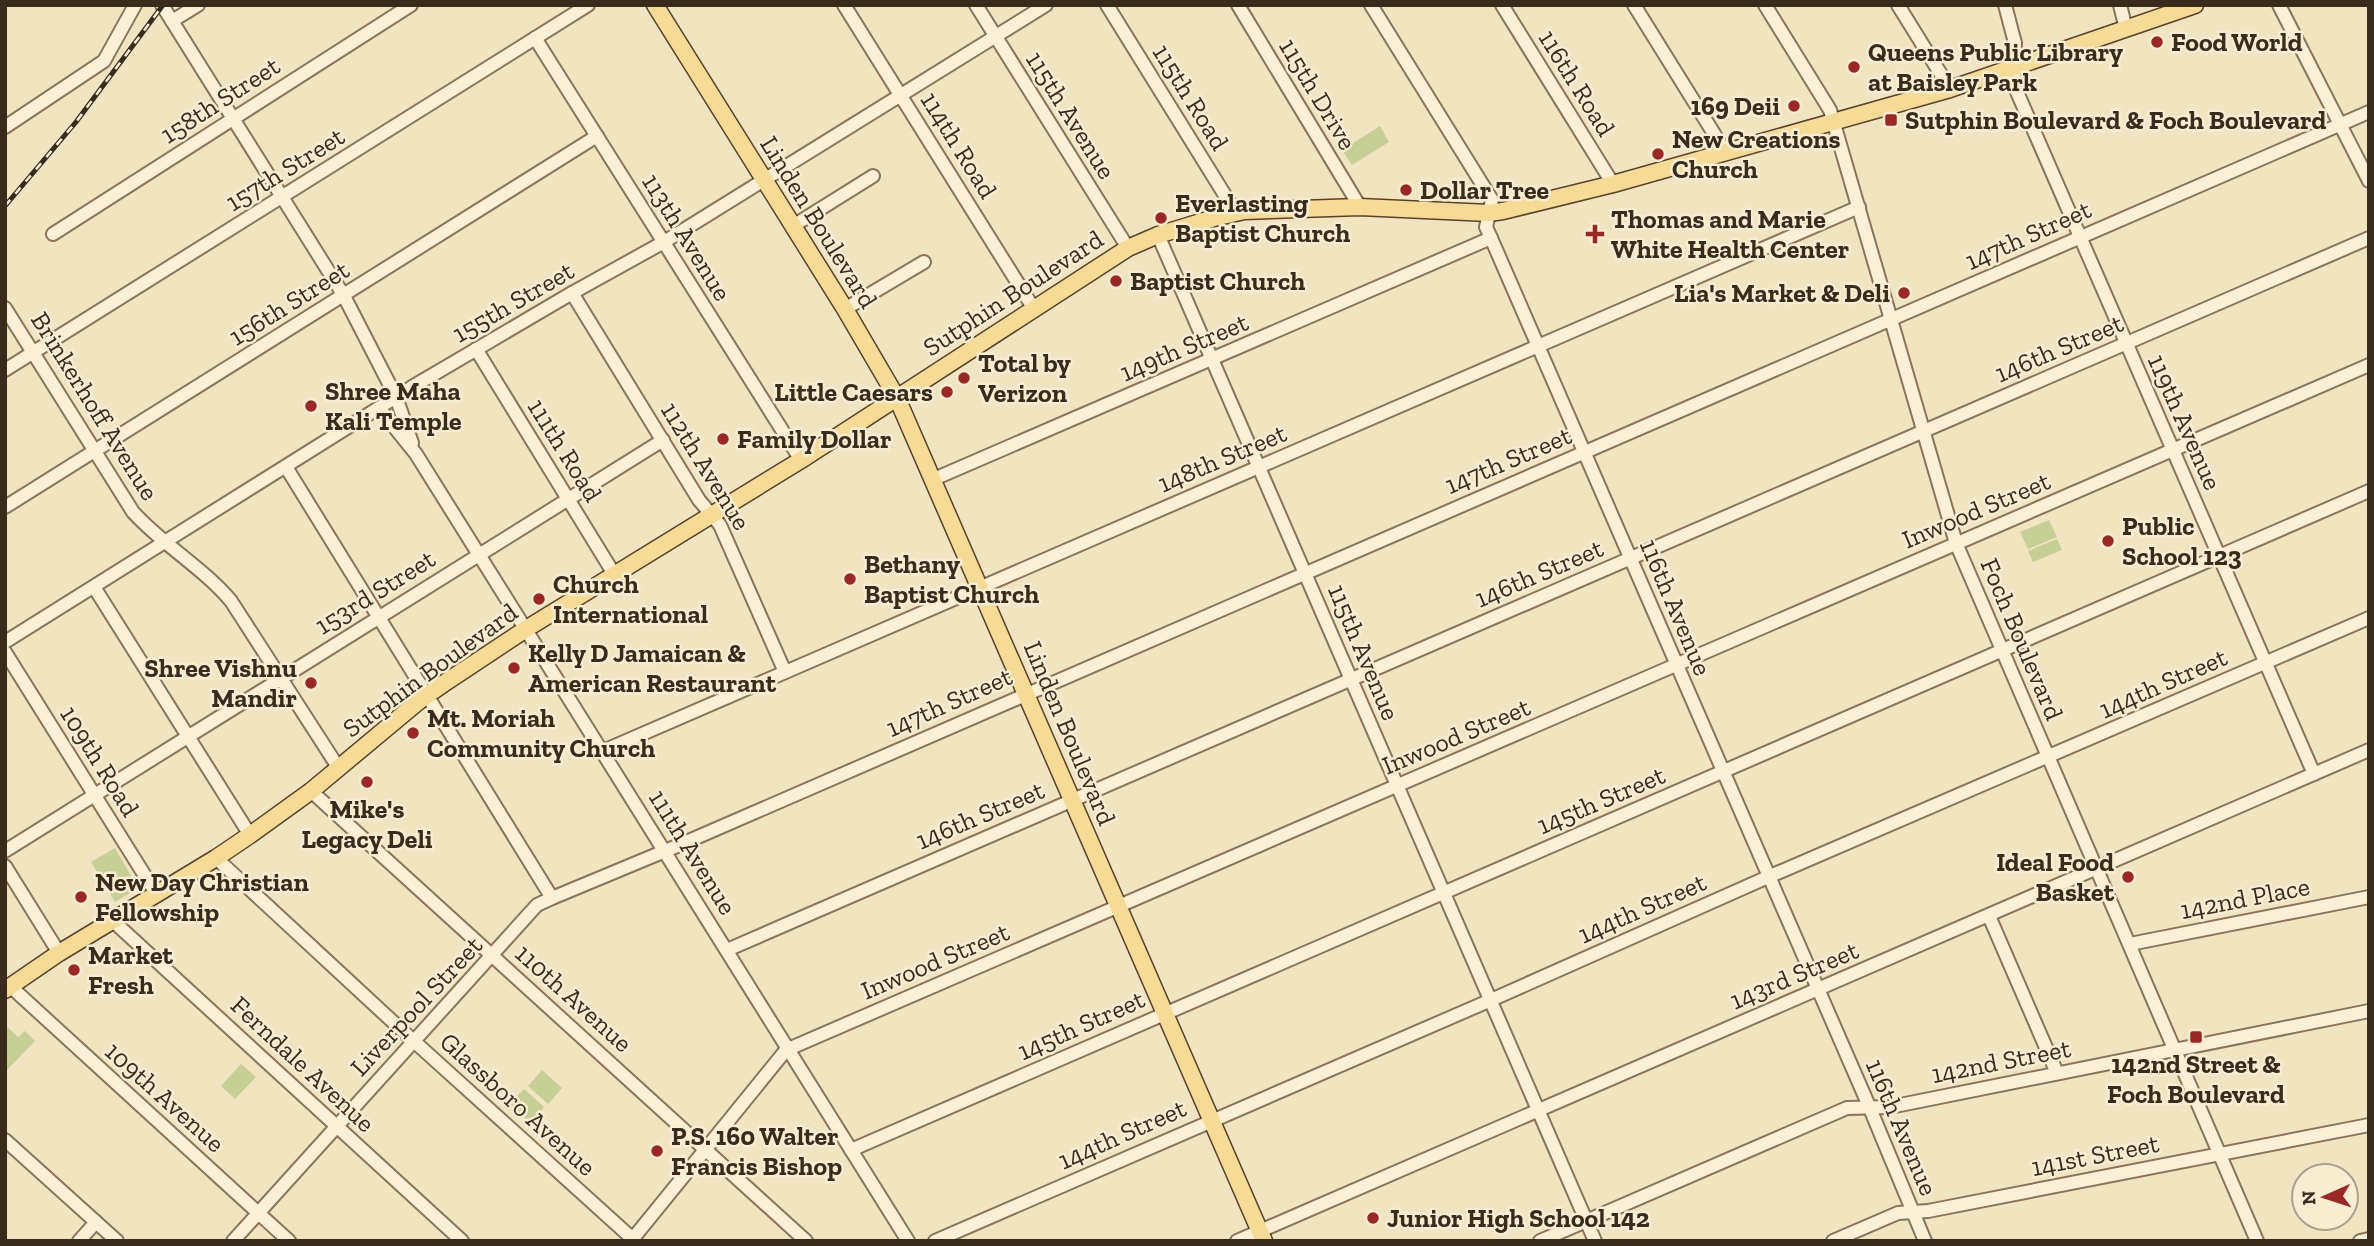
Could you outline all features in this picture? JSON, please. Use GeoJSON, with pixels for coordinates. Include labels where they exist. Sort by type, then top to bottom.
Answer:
{"type":"FeatureCollection","features":[{"type":"Feature","properties":{"kind":"main road","name":"Linden Boulevard"},"geometry":{"type":"LineString","coordinates":[[655,5],[845,309],[897,398],[1262,1236]]}},
{"type":"Feature","properties":{"kind":"main road","name":"Sutphin Boulevard"},"geometry":{"type":"LineString","coordinates":[[8,988],[59,953],[157,895],[250,835],[311,791],[427,695],[526,629],[801,460],[1128,248],[1158,235],[1236,213],[1288,208],[1360,207],[1489,213],[1503,211],[1613,184],[1950,89],[2195,5]]}},
{"type":"Feature","properties":{"kind":"street"},"geometry":{"type":"LineString","coordinates":[[5,127],[104,61],[135,5]]}},
{"type":"Feature","properties":{"kind":"street","name":"111th Avenue"},"geometry":{"type":"LineString","coordinates":[[162,5],[344,296],[396,397],[416,454]]}},
{"type":"Feature","properties":{"kind":"street"},"geometry":{"type":"LineString","coordinates":[[172,21],[198,5]]}},
{"type":"Feature","properties":{"kind":"street","name":"158th Street"},"geometry":{"type":"LineString","coordinates":[[53,234],[411,5]]}},
{"type":"Feature","properties":{"kind":"street","name":"157th Street"},"geometry":{"type":"LineString","coordinates":[[5,370],[588,5]]}},
{"type":"Feature","properties":{"kind":"street","name":"114th Road"},"geometry":{"type":"LineString","coordinates":[[844,5],[1034,309]]}},
{"type":"Feature","properties":{"kind":"street","name":"115th Avenue"},"geometry":{"type":"LineString","coordinates":[[976,5],[1128,248]]}},
{"type":"Feature","properties":{"kind":"street","name":"155th Street"},"geometry":{"type":"LineString","coordinates":[[5,642],[396,397],[664,242],[1046,5]]}},
{"type":"Feature","properties":{"kind":"street","name":"115th Road"},"geometry":{"type":"LineString","coordinates":[[1107,5],[1236,213]]}},
{"type":"Feature","properties":{"kind":"street","name":"115th Drive"},"geometry":{"type":"LineString","coordinates":[[1238,5],[1360,207]]}},
{"type":"Feature","properties":{"kind":"street","name":"116th Avenue"},"geometry":{"type":"LineString","coordinates":[[1371,5],[1492,200],[1486,227],[1869,1106],[1925,1241]]}},
{"type":"Feature","properties":{"kind":"street","name":"116th Road"},"geometry":{"type":"LineString","coordinates":[[1502,5],[1613,184]]}},
{"type":"Feature","properties":{"kind":"street"},"geometry":{"type":"LineString","coordinates":[[1634,5],[1726,153]]}},
{"type":"Feature","properties":{"kind":"street","name":"Foch Boulevard"},"geometry":{"type":"LineString","coordinates":[[1765,5],[1830,110],[1956,543],[2257,1241]]}},
{"type":"Feature","properties":{"kind":"street"},"geometry":{"type":"LineString","coordinates":[[1898,5],[1950,89]]}},
{"type":"Feature","properties":{"kind":"street","name":"119th Avenue"},"geometry":{"type":"LineString","coordinates":[[2005,5],[2015,43],[2014,85],[2314,774]]}},
{"type":"Feature","properties":{"kind":"street"},"geometry":{"type":"LineString","coordinates":[[2120,5],[2126,29]]}},
{"type":"Feature","properties":{"kind":"street"},"geometry":{"type":"LineString","coordinates":[[2279,5],[2369,181]]}},
{"type":"Feature","properties":{"kind":"street","name":"113th Avenue"},"geometry":{"type":"LineString","coordinates":[[536,38],[801,460]]}},
{"type":"Feature","properties":{"kind":"street","name":"147th Street"},"geometry":{"type":"LineString","coordinates":[[665,851],[2369,112]]}},
{"type":"Feature","properties":{"kind":"street","name":"156th Street"},"geometry":{"type":"LineString","coordinates":[[5,508],[597,136]]}},
{"type":"Feature","properties":{"kind":"street"},"geometry":{"type":"LineString","coordinates":[[793,226],[873,176]]}},
{"type":"Feature","properties":{"kind":"street","name":"148th Street"},"geometry":{"type":"LineString","coordinates":[[603,751],[1859,207]]}},
{"type":"Feature","properties":{"kind":"street","name":"115th Avenue"},"geometry":{"type":"LineString","coordinates":[[1158,235],[1595,1241]]}},
{"type":"Feature","properties":{"kind":"street","name":"149th Street"},"geometry":{"type":"LineString","coordinates":[[934,479],[1491,238]]}},
{"type":"Feature","properties":{"kind":"street","name":"146th Street"},"geometry":{"type":"LineString","coordinates":[[727,950],[2369,238]]}},
{"type":"Feature","properties":{"kind":"street"},"geometry":{"type":"LineString","coordinates":[[845,309],[924,262]]}},
{"type":"Feature","properties":{"kind":"street","name":"112th Avenue"},"geometry":{"type":"LineString","coordinates":[[572,293],[702,505],[713,515],[724,533],[785,671]]}},
{"type":"Feature","properties":{"kind":"street","name":"Brinkerhoff Avenue"},"geometry":{"type":"LineString","coordinates":[[5,308],[133,512],[153,533],[214,580],[231,601],[281,678]]}},
{"type":"Feature","properties":{"kind":"street","name":"111th Road"},"geometry":{"type":"LineString","coordinates":[[476,349],[614,574]]}},
{"type":"Feature","properties":{"kind":"street","name":"Inwood Street"},"geometry":{"type":"LineString","coordinates":[[633,1240],[786,1050],[2369,365]]}},
{"type":"Feature","properties":{"kind":"street","name":"111th Avenue"},"geometry":{"type":"LineString","coordinates":[[379,408],[416,454],[727,950],[786,1050],[908,1241]]}},
{"type":"Feature","properties":{"kind":"street","name":"153rd Street"},"geometry":{"type":"LineString","coordinates":[[5,851],[663,440]]}},
{"type":"Feature","properties":{"kind":"street"},"geometry":{"type":"LineString","coordinates":[[286,467],[552,898]]}},
{"type":"Feature","properties":{"kind":"street","name":"145th Street"},"geometry":{"type":"LineString","coordinates":[[851,1150],[2369,491]]}},
{"type":"Feature","properties":{"kind":"street"},"geometry":{"type":"LineString","coordinates":[[94,587],[250,835]]}},
{"type":"Feature","properties":{"kind":"street","name":"144th Street"},"geometry":{"type":"LineString","coordinates":[[934,1241],[2369,618]]}},
{"type":"Feature","properties":{"kind":"street","name":"109th Road"},"geometry":{"type":"LineString","coordinates":[[5,652],[157,895]]}},
{"type":"Feature","properties":{"kind":"street"},"geometry":{"type":"LineString","coordinates":[[281,678],[338,767]]}},
{"type":"Feature","properties":{"kind":"street","name":"143rd Street"},"geometry":{"type":"LineString","coordinates":[[1237,1241],[1262,1236],[1539,1110],[2369,750]]}},
{"type":"Feature","properties":{"kind":"street","name":"110th Avenue"},"geometry":{"type":"LineString","coordinates":[[311,791],[806,1241]]}},
{"type":"Feature","properties":{"kind":"street","name":"Liverpool Street"},"geometry":{"type":"LineString","coordinates":[[233,1241],[494,956],[537,905],[665,851]]}},
{"type":"Feature","properties":{"kind":"street","name":"Glassboro Avenue"},"geometry":{"type":"LineString","coordinates":[[216,858],[633,1240]]}},
{"type":"Feature","properties":{"kind":"street"},"geometry":{"type":"LineString","coordinates":[[5,866],[59,953]]}},
{"type":"Feature","properties":{"kind":"street","name":"142nd Place"},"geometry":{"type":"LineString","coordinates":[[2130,944],[2369,897]]}},
{"type":"Feature","properties":{"kind":"street"},"geometry":{"type":"LineString","coordinates":[[1989,916],[2057,1073]]}},
{"type":"Feature","properties":{"kind":"street","name":"Ferndale Avenue"},"geometry":{"type":"LineString","coordinates":[[113,921],[462,1241]]}},
{"type":"Feature","properties":{"kind":"street","name":"109th Avenue"},"geometry":{"type":"LineString","coordinates":[[8,988],[289,1241]]}},
{"type":"Feature","properties":{"kind":"street","name":"142nd Street"},"geometry":{"type":"LineString","coordinates":[[1540,1241],[1847,1108],[1890,1107],[2369,1011]]}},
{"type":"Feature","properties":{"kind":"street","name":"141st Street"},"geometry":{"type":"LineString","coordinates":[[1833,1241],[1898,1213],[1948,1207],[2369,1125]]}},
{"type":"Feature","properties":{"kind":"street"},"geometry":{"type":"LineString","coordinates":[[5,1140],[117,1241]]}},
{"type":"Feature","properties":{"kind":"street"},"geometry":{"type":"LineString","coordinates":[[79,1241],[96,1222]]}},
{"type":"Feature","properties":{"kind":"street"},"geometry":{"type":"LineString","coordinates":[[2361,1241],[2369,1239]]}},
{"type":"Feature","properties":{"kind":"green space"},"geometry":{"type":"Polygon","coordinates":[[[1380,126],[1389,142],[1352,165],[1342,150],[1380,126]]]}},
{"type":"Feature","properties":{"kind":"green space"},"geometry":{"type":"Polygon","coordinates":[[[2049,520],[2057,537],[2028,549],[2020,532],[2049,520]]]}},
{"type":"Feature","properties":{"kind":"green space"},"geometry":{"type":"Polygon","coordinates":[[[2057,539],[2062,550],[2033,562],[2028,551],[2057,539]]]}},
{"type":"Feature","properties":{"kind":"green space"},"geometry":{"type":"Polygon","coordinates":[[[115,848],[138,888],[115,902],[91,862],[115,848]]]}},
{"type":"Feature","properties":{"kind":"green space"},"geometry":{"type":"Polygon","coordinates":[[[5,1025],[18,1037],[25,1031],[35,1041],[5,1072],[5,1025]]]}},
{"type":"Feature","properties":{"kind":"green space"},"geometry":{"type":"Polygon","coordinates":[[[241,1064],[256,1077],[235,1099],[221,1086],[241,1064]]]}},
{"type":"Feature","properties":{"kind":"green space"},"geometry":{"type":"Polygon","coordinates":[[[542,1070],[562,1088],[548,1104],[528,1086],[542,1070]]]}},
{"type":"Feature","properties":{"kind":"green space"},"geometry":{"type":"Polygon","coordinates":[[[524,1089],[544,1107],[530,1123],[510,1104],[524,1089]]]}},
{"type":"Feature","properties":{"kind":"railway"},"geometry":{"type":"LineString","coordinates":[[5,206],[76,122],[163,5]]}},
{"type":"Feature","properties":{"kind":"place","name":"Food World"},"geometry":{"type":"Point","coordinates":[2157,42]}},
{"type":"Feature","properties":{"kind":"place","name":"Queens Public Library at Baisley Park"},"geometry":{"type":"Point","coordinates":[1854,67]}},
{"type":"Feature","properties":{"kind":"place","name":"169 Deii"},"geometry":{"type":"Point","coordinates":[1794,106]}},
{"type":"Feature","properties":{"kind":"place","name":"Sutphin Boulevard & Foch Boulevard"},"geometry":{"type":"Point","coordinates":[1891,120]}},
{"type":"Feature","properties":{"kind":"place","name":"New Creations Church"},"geometry":{"type":"Point","coordinates":[1658,154]}},
{"type":"Feature","properties":{"kind":"place","name":"Dollar Tree"},"geometry":{"type":"Point","coordinates":[1406,190]}},
{"type":"Feature","properties":{"kind":"place","name":"Everlasting Baptist Church"},"geometry":{"type":"Point","coordinates":[1161,218]}},
{"type":"Feature","properties":{"kind":"place","name":"Thomas and Marie White Health Center"},"geometry":{"type":"Point","coordinates":[1595,234]}},
{"type":"Feature","properties":{"kind":"place","name":"Baptist Church"},"geometry":{"type":"Point","coordinates":[1116,281]}},
{"type":"Feature","properties":{"kind":"place","name":"Lia's Market & Deli"},"geometry":{"type":"Point","coordinates":[1904,293]}},
{"type":"Feature","properties":{"kind":"place","name":"Total by Verizon"},"geometry":{"type":"Point","coordinates":[964,378]}},
{"type":"Feature","properties":{"kind":"place","name":"Little Caesars"},"geometry":{"type":"Point","coordinates":[947,392]}},
{"type":"Feature","properties":{"kind":"place","name":"Shree Maha Kali Temple"},"geometry":{"type":"Point","coordinates":[311,406]}},
{"type":"Feature","properties":{"kind":"place","name":"Family Dollar"},"geometry":{"type":"Point","coordinates":[723,439]}},
{"type":"Feature","properties":{"kind":"place","name":"Public School 123"},"geometry":{"type":"Point","coordinates":[2108,541]}},
{"type":"Feature","properties":{"kind":"place","name":"Bethany Baptist Church"},"geometry":{"type":"Point","coordinates":[850,579]}},
{"type":"Feature","properties":{"kind":"place","name":"Church International"},"geometry":{"type":"Point","coordinates":[539,599]}},
{"type":"Feature","properties":{"kind":"place","name":"Kelly D Jamaican & American Restaurant"},"geometry":{"type":"Point","coordinates":[514,668]}},
{"type":"Feature","properties":{"kind":"place","name":"Shree Vishnu Mandir"},"geometry":{"type":"Point","coordinates":[311,683]}},
{"type":"Feature","properties":{"kind":"place","name":"Mt. Moriah Community Church"},"geometry":{"type":"Point","coordinates":[413,733]}},
{"type":"Feature","properties":{"kind":"place","name":"Mike's Legacy Deli"},"geometry":{"type":"Point","coordinates":[367,782]}},
{"type":"Feature","properties":{"kind":"place","name":"Ideal Food Basket"},"geometry":{"type":"Point","coordinates":[2128,877]}},
{"type":"Feature","properties":{"kind":"place","name":"New Day Christian Fellowship"},"geometry":{"type":"Point","coordinates":[81,897]}},
{"type":"Feature","properties":{"kind":"place","name":"Market Fresh"},"geometry":{"type":"Point","coordinates":[74,970]}},
{"type":"Feature","properties":{"kind":"place","name":"142nd Street & Foch Boulevard"},"geometry":{"type":"Point","coordinates":[2196,1037]}},
{"type":"Feature","properties":{"kind":"place","name":"P.S. 160 Walter Francis Bishop"},"geometry":{"type":"Point","coordinates":[657,1151]}},
{"type":"Feature","properties":{"kind":"place","name":"Junior High School 142"},"geometry":{"type":"Point","coordinates":[1373,1218]}}]}
